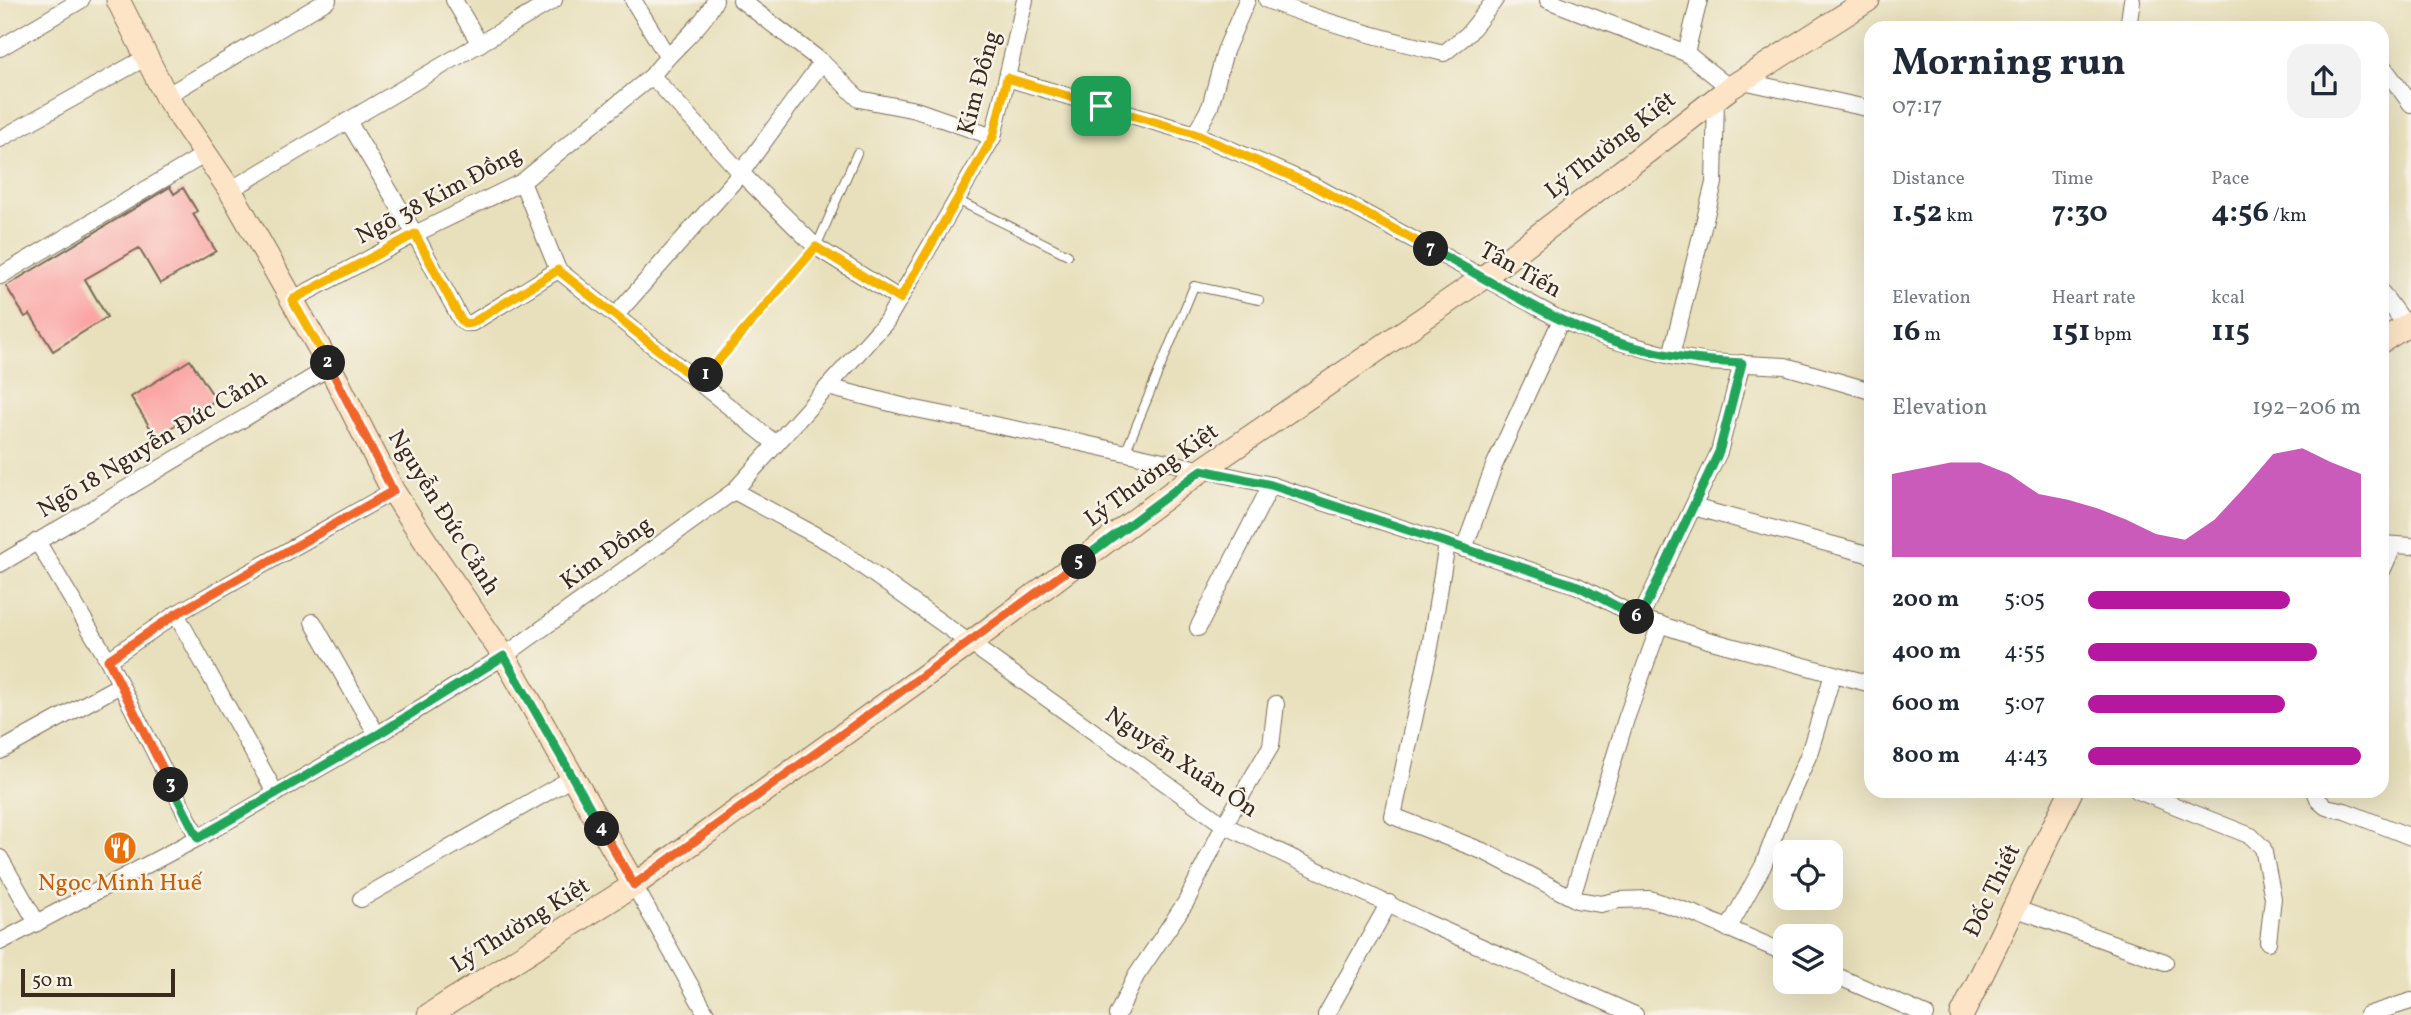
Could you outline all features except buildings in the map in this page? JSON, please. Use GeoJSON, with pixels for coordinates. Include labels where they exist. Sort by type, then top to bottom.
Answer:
{"type":"FeatureCollection","features":[{"type":"Feature","properties":{"kind":"street"},"geometry":{"type":"LineString","coordinates":[[0,48],[81,0]]}},
{"type":"Feature","properties":{"kind":"street","name":"Nguyễn Đức Cảnh"},"geometry":{"type":"LineString","coordinates":[[118,0],[166,96],[230,190],[330,367],[393,491],[504,656],[707,1015]]}},
{"type":"Feature","properties":{"kind":"street"},"geometry":{"type":"LineString","coordinates":[[166,96],[328,0]]}},
{"type":"Feature","properties":{"kind":"street"},"geometry":{"type":"LineString","coordinates":[[454,0],[480,44]]}},
{"type":"Feature","properties":{"kind":"street"},"geometry":{"type":"LineString","coordinates":[[230,190],[554,0]]}},
{"type":"Feature","properties":{"kind":"street"},"geometry":{"type":"LineString","coordinates":[[633,0],[667,55]]}},
{"type":"Feature","properties":{"kind":"street","name":"Ngõ 38 Kim Đồng"},"geometry":{"type":"LineString","coordinates":[[292,300],[415,234],[522,182],[652,76],[667,55],[703,21],[715,0]]}},
{"type":"Feature","properties":{"kind":"street"},"geometry":{"type":"LineString","coordinates":[[741,0],[822,62],[859,99],[916,110],[993,137]]}},
{"type":"Feature","properties":{"kind":"street","name":"Kim Đồng"},"geometry":{"type":"LineString","coordinates":[[0,942],[198,838],[377,735],[504,656],[734,491],[886,323],[993,137],[1025,0]]}},
{"type":"Feature","properties":{"kind":"street"},"geometry":{"type":"LineString","coordinates":[[1195,134],[1210,107],[1225,51],[1247,0]]}},
{"type":"Feature","properties":{"kind":"street"},"geometry":{"type":"LineString","coordinates":[[1267,0],[1302,14],[1378,37],[1444,53],[1468,34],[1495,0]]}},
{"type":"Feature","properties":{"kind":"street"},"geometry":{"type":"LineString","coordinates":[[1548,0],[1686,53],[1730,89],[1864,108]]}},
{"type":"Feature","properties":{"kind":"street"},"geometry":{"type":"LineString","coordinates":[[1686,53],[1699,0]]}},
{"type":"Feature","properties":{"kind":"street","name":"Lý Thường Kiệt"},"geometry":{"type":"LineString","coordinates":[[429,1015],[634,885],[970,644],[1202,470],[1485,278],[1730,89],[1868,0]]}},
{"type":"Feature","properties":{"kind":"street"},"geometry":{"type":"LineString","coordinates":[[2127,21],[2133,0]]}},
{"type":"Feature","properties":{"kind":"street"},"geometry":{"type":"LineString","coordinates":[[0,139],[145,58]]}},
{"type":"Feature","properties":{"kind":"street"},"geometry":{"type":"LineString","coordinates":[[616,315],[741,173],[822,62]]}},
{"type":"Feature","properties":{"kind":"street"},"geometry":{"type":"LineString","coordinates":[[2389,74],[2411,104]]}},
{"type":"Feature","properties":{"kind":"street"},"geometry":{"type":"LineString","coordinates":[[652,76],[741,173],[816,247],[900,299]]}},
{"type":"Feature","properties":{"kind":"street","name":"Tân Tiến"},"geometry":{"type":"LineString","coordinates":[[1007,78],[1195,134],[1314,186],[1560,320],[1613,340],[1671,356],[1707,362],[1785,366],[1864,389]]}},
{"type":"Feature","properties":{"kind":"street"},"geometry":{"type":"LineString","coordinates":[[1671,356],[1701,245],[1730,89]]}},
{"type":"Feature","properties":{"kind":"street"},"geometry":{"type":"LineString","coordinates":[[348,121],[465,324],[472,323],[558,270]]}},
{"type":"Feature","properties":{"kind":"street"},"geometry":{"type":"LineString","coordinates":[[0,276],[204,155]]}},
{"type":"Feature","properties":{"kind":"street"},"geometry":{"type":"LineString","coordinates":[[522,182],[558,270],[776,444]]}},
{"type":"Feature","properties":{"kind":"street"},"geometry":{"type":"LineString","coordinates":[[2389,301],[2408,324],[2389,336]]}},
{"type":"Feature","properties":{"kind":"street"},"geometry":{"type":"LineString","coordinates":[[1464,549],[1494,466],[1560,320]]}},
{"type":"Feature","properties":{"kind":"street"},"geometry":{"type":"LineString","coordinates":[[1640,618],[1719,452],[1742,363]]}},
{"type":"Feature","properties":{"kind":"street","name":"Ngõ 18 Nguyễn Đức Cảnh"},"geometry":{"type":"LineString","coordinates":[[0,564],[330,367]]}},
{"type":"Feature","properties":{"kind":"street"},"geometry":{"type":"LineString","coordinates":[[828,387],[906,407],[1271,485],[1578,586],[1640,618],[1708,640],[1864,682]]}},
{"type":"Feature","properties":{"kind":"street"},"geometry":{"type":"LineString","coordinates":[[1198,628],[1271,485]]}},
{"type":"Feature","properties":{"kind":"street"},"geometry":{"type":"LineString","coordinates":[[108,660],[176,614],[393,491]]}},
{"type":"Feature","properties":{"kind":"street","name":"Nguyễn Xuân Ôn"},"geometry":{"type":"LineString","coordinates":[[734,491],[830,543],[1224,825],[1615,1011],[1636,1015]]}},
{"type":"Feature","properties":{"kind":"street"},"geometry":{"type":"LineString","coordinates":[[1693,507],[1864,553]]}},
{"type":"Feature","properties":{"kind":"street"},"geometry":{"type":"LineString","coordinates":[[37,541],[108,660],[198,838]]}},
{"type":"Feature","properties":{"kind":"street"},"geometry":{"type":"LineString","coordinates":[[1447,544],[1430,647],[1393,816],[1485,852],[1572,897],[1601,904],[1619,900],[1650,899],[1773,948]]}},
{"type":"Feature","properties":{"kind":"street"},"geometry":{"type":"LineString","coordinates":[[2389,544],[2411,546]]}},
{"type":"Feature","properties":{"kind":"street"},"geometry":{"type":"LineString","coordinates":[[176,614],[276,794]]}},
{"type":"Feature","properties":{"kind":"street"},"geometry":{"type":"LineString","coordinates":[[313,622],[377,735]]}},
{"type":"Feature","properties":{"kind":"street"},"geometry":{"type":"LineString","coordinates":[[1572,897],[1626,719],[1660,624]]}},
{"type":"Feature","properties":{"kind":"street"},"geometry":{"type":"LineString","coordinates":[[1728,929],[1763,866],[1809,754],[1833,674]]}},
{"type":"Feature","properties":{"kind":"street"},"geometry":{"type":"LineString","coordinates":[[0,751],[120,685]]}},
{"type":"Feature","properties":{"kind":"street"},"geometry":{"type":"LineString","coordinates":[[1117,1015],[1136,976],[1186,902],[1224,825],[1271,746],[1276,704]]}},
{"type":"Feature","properties":{"kind":"street"},"geometry":{"type":"LineString","coordinates":[[361,899],[572,778]]}},
{"type":"Feature","properties":{"kind":"street","name":"Đốc Thiết"},"geometry":{"type":"LineString","coordinates":[[1962,1015],[2068,798]]}},
{"type":"Feature","properties":{"kind":"street"},"geometry":{"type":"LineString","coordinates":[[2156,798],[2251,836],[2263,848],[2273,898],[2268,942]]}},
{"type":"Feature","properties":{"kind":"street"},"geometry":{"type":"LineString","coordinates":[[2318,798],[2326,807],[2345,811],[2411,837]]}},
{"type":"Feature","properties":{"kind":"street"},"geometry":{"type":"LineString","coordinates":[[0,858],[37,923]]}},
{"type":"Feature","properties":{"kind":"street"},"geometry":{"type":"LineString","coordinates":[[1326,1015],[1390,903]]}},
{"type":"Feature","properties":{"kind":"street"},"geometry":{"type":"LineString","coordinates":[[2014,908],[2165,962]]}},
{"type":"Feature","properties":{"kind":"street"},"geometry":{"type":"LineString","coordinates":[[1843,979],[1926,1015]]}},
{"type":"Feature","properties":{"kind":"street"},"geometry":{"type":"LineString","coordinates":[[2367,1015],[2411,1001]]}},
{"type":"Feature","properties":{"kind":"lane"},"geometry":{"type":"LineString","coordinates":[[700,383],[816,247],[857,153]]}},
{"type":"Feature","properties":{"kind":"lane"},"geometry":{"type":"LineString","coordinates":[[957,200],[1068,256]]}},
{"type":"Feature","properties":{"kind":"lane"},"geometry":{"type":"LineString","coordinates":[[1125,453],[1194,286],[1259,300]]}},
{"type":"Feature","properties":{"kind":"place","name":"Ngọc Minh Huế"},"geometry":{"type":"Point","coordinates":[120,848]}},
{"type":"Feature","properties":{"kind":"route"},"geometry":{"type":"LineString","coordinates":[[1007,78],[1101,106],[1195,134],[1314,186],[1560,320],[1613,340],[1671,356],[1707,362],[1742,363],[1719,452],[1640,618],[1578,586],[1271,485],[1202,470],[970,644],[634,885],[504,656],[377,735],[198,838],[108,660],[176,614],[393,491],[330,367],[292,300],[415,234],[465,324],[472,323],[558,270],[700,383],[816,247],[900,299],[993,137],[1007,78]]}}]}
